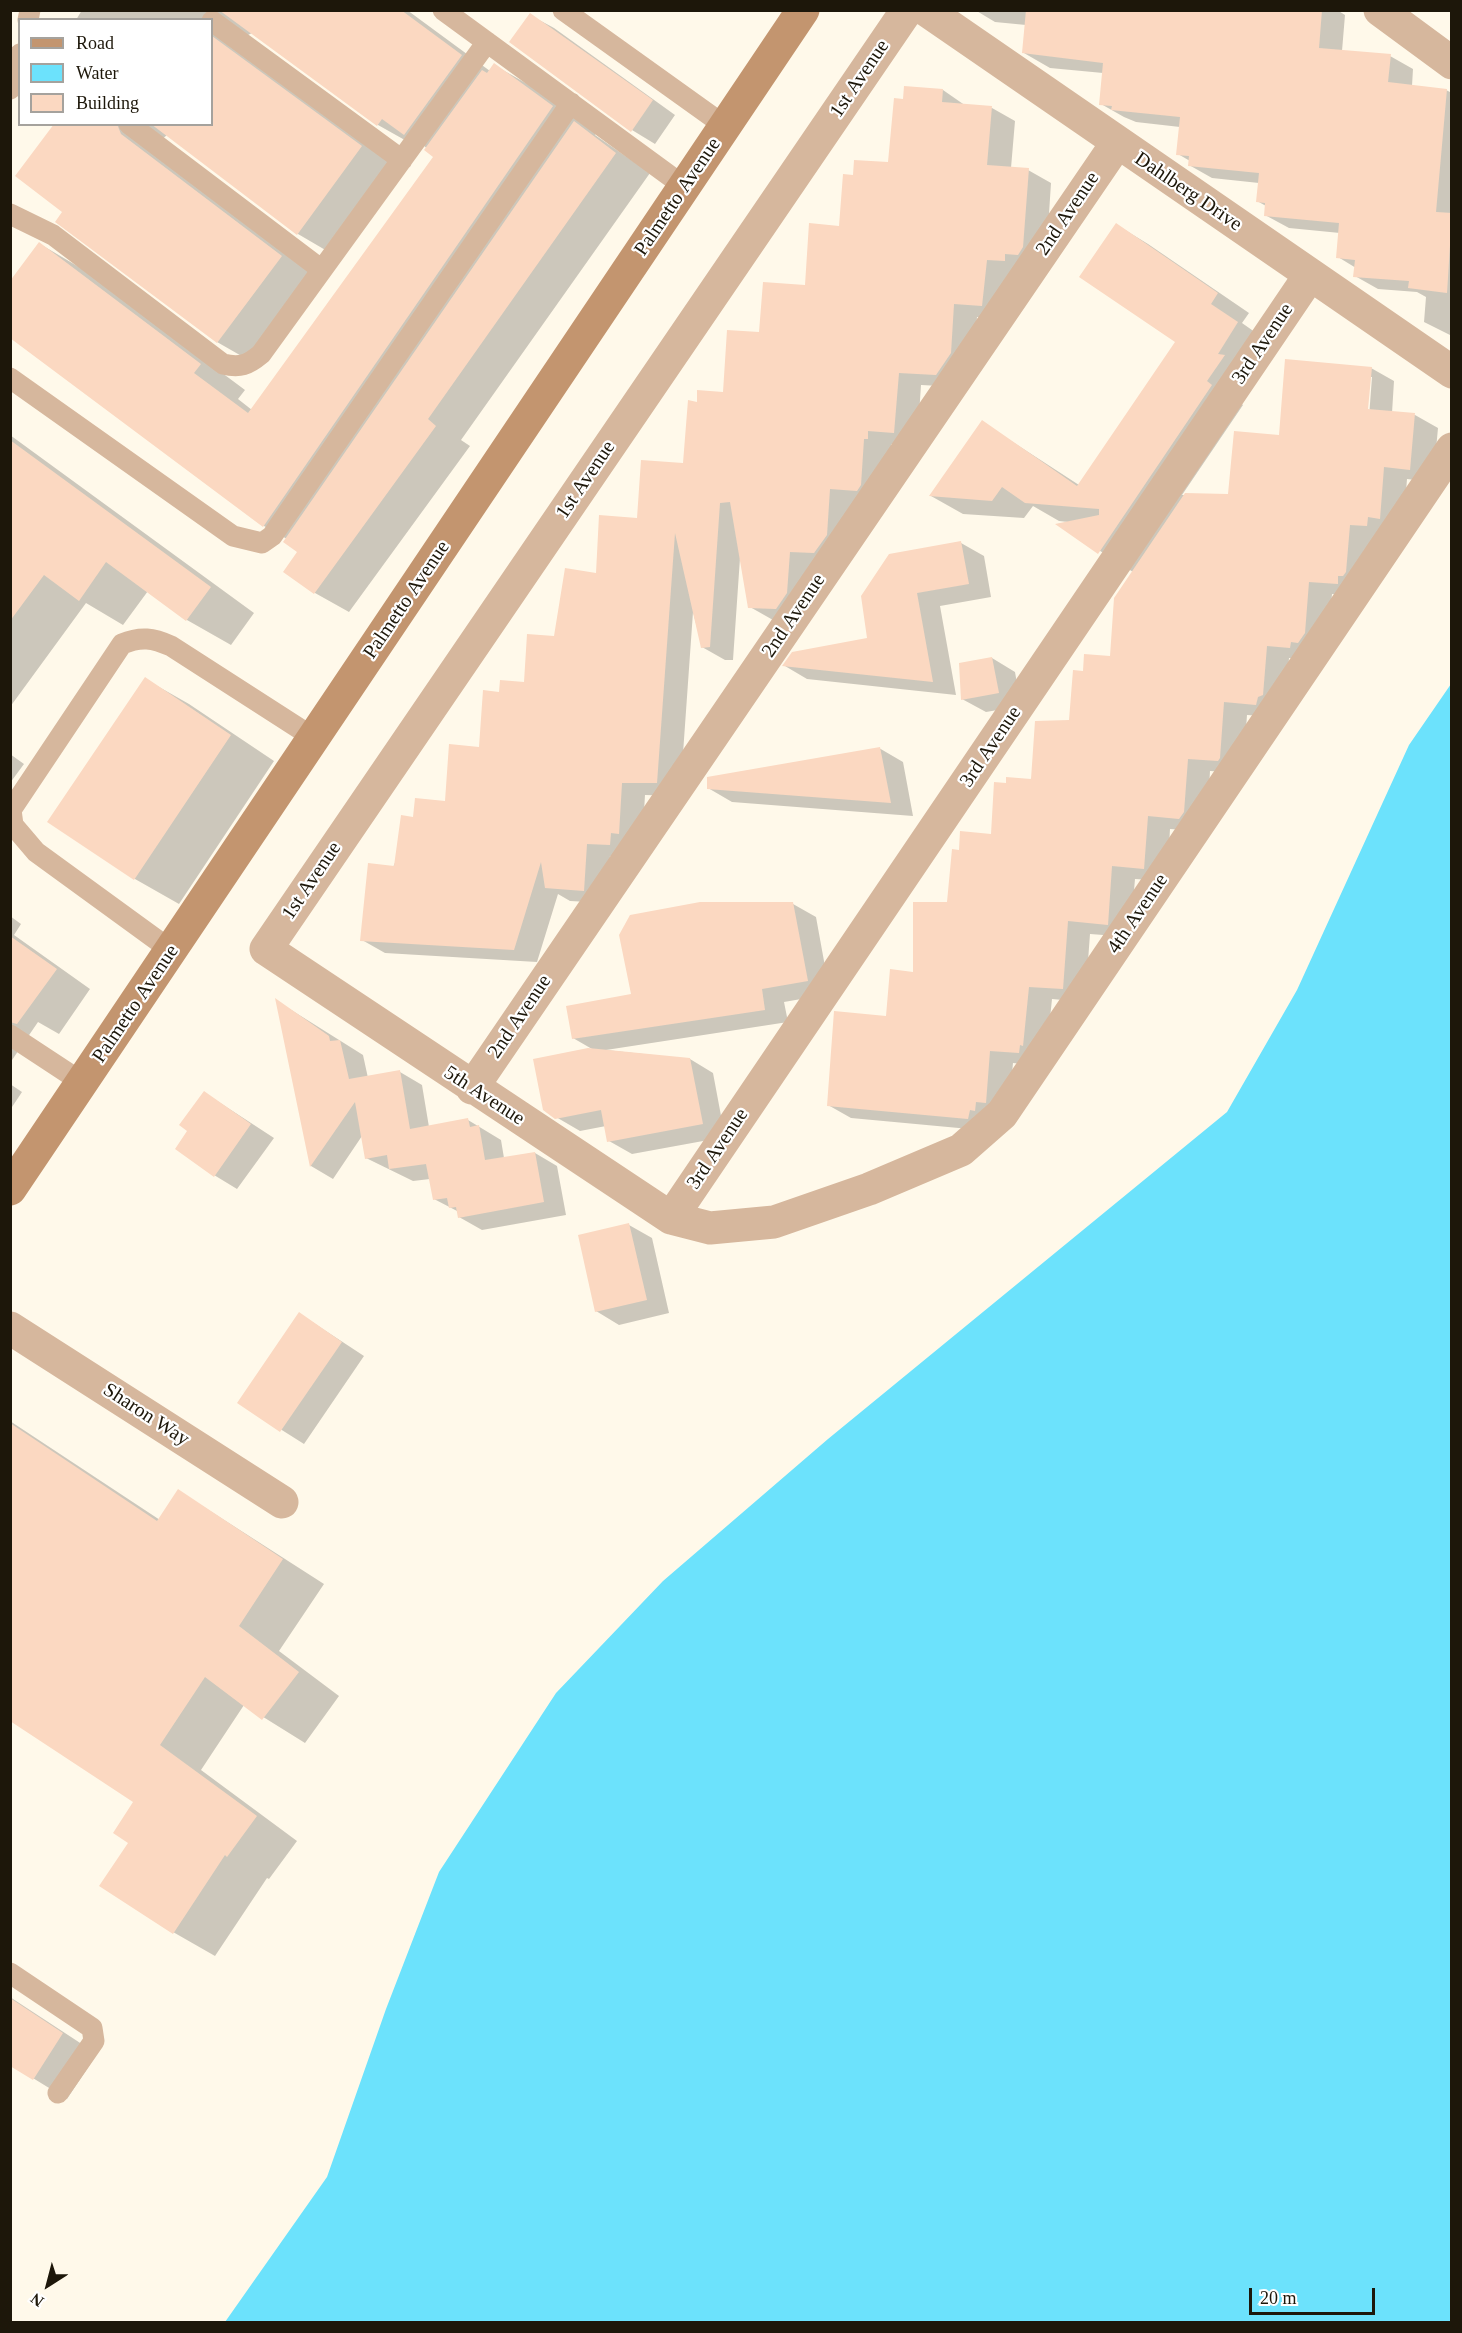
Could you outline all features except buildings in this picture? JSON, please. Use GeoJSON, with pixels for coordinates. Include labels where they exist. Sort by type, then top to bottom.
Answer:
{"type":"FeatureCollection","features":[{"type":"Feature","properties":{"kind":"street","name":"Palmetto Avenue"},"geometry":{"type":"LineString","coordinates":[[10,1189],[803,10]]}},
{"type":"Feature","properties":{"kind":"street","name":"1st Avenue"},"geometry":{"type":"LineString","coordinates":[[266,950],[907,10]]}},
{"type":"Feature","properties":{"kind":"street","name":"Dahlberg Drive"},"geometry":{"type":"LineString","coordinates":[[926,10],[1452,372]]}},
{"type":"Feature","properties":{"kind":"street"},"geometry":{"type":"LineString","coordinates":[[1380,10],[1452,63]]}},
{"type":"Feature","properties":{"kind":"street","name":"2nd Avenue"},"geometry":{"type":"LineString","coordinates":[[472,1088],[1117,143]]}},
{"type":"Feature","properties":{"kind":"street","name":"3rd Avenue"},"geometry":{"type":"LineString","coordinates":[[671,1218],[1310,275]]}},
{"type":"Feature","properties":{"kind":"street","name":"4th Avenue"},"geometry":{"type":"LineString","coordinates":[[710,1228],[774,1222],[869,1189],[961,1150],[1002,1114],[1452,449]]}},
{"type":"Feature","properties":{"kind":"street","name":"5th Avenue"},"geometry":{"type":"LineString","coordinates":[[266,950],[671,1218],[710,1228]]}},
{"type":"Feature","properties":{"kind":"street","name":"Sharon Way"},"geometry":{"type":"LineString","coordinates":[[10,1328],[282,1502]]}},
{"type":"Feature","properties":{"kind":"lane"},"geometry":{"type":"LineString","coordinates":[[443,10],[685,187]]}},
{"type":"Feature","properties":{"kind":"lane"},"geometry":{"type":"LineString","coordinates":[[563,10],[725,126]]}},
{"type":"Feature","properties":{"kind":"lane"},"geometry":{"type":"LineString","coordinates":[[213,21],[402,160]]}},
{"type":"Feature","properties":{"kind":"lane"},"geometry":{"type":"LineString","coordinates":[[10,214],[53,235],[223,364],[235,367],[249,364],[261,354],[486,42]]}},
{"type":"Feature","properties":{"kind":"lane"},"geometry":{"type":"LineString","coordinates":[[10,89],[18,64]]}},
{"type":"Feature","properties":{"kind":"lane"},"geometry":{"type":"LineString","coordinates":[[10,378],[233,536],[262,543],[272,536],[571,103]]}},
{"type":"Feature","properties":{"kind":"lane"},"geometry":{"type":"LineString","coordinates":[[132,126],[322,270]]}},
{"type":"Feature","properties":{"kind":"lane"},"geometry":{"type":"LineString","coordinates":[[172,951],[36,852],[13,825],[11,810],[122,644],[136,638],[155,639],[171,646],[314,738]]}},
{"type":"Feature","properties":{"kind":"lane"},"geometry":{"type":"LineString","coordinates":[[10,1035],[83,1083]]}},
{"type":"Feature","properties":{"kind":"lane"},"geometry":{"type":"LineString","coordinates":[[10,1973],[92,2028],[94,2041],[58,2093]]}},
{"type":"Feature","properties":{"kind":"water"},"geometry":{"type":"Polygon","coordinates":[[[1451,684],[1451,2322],[225,2322],[327,2177],[386,2009],[439,1872],[556,1693],[663,1581],[828,1439],[1227,1112],[1297,990],[1409,745],[1451,684]]]}}]}
